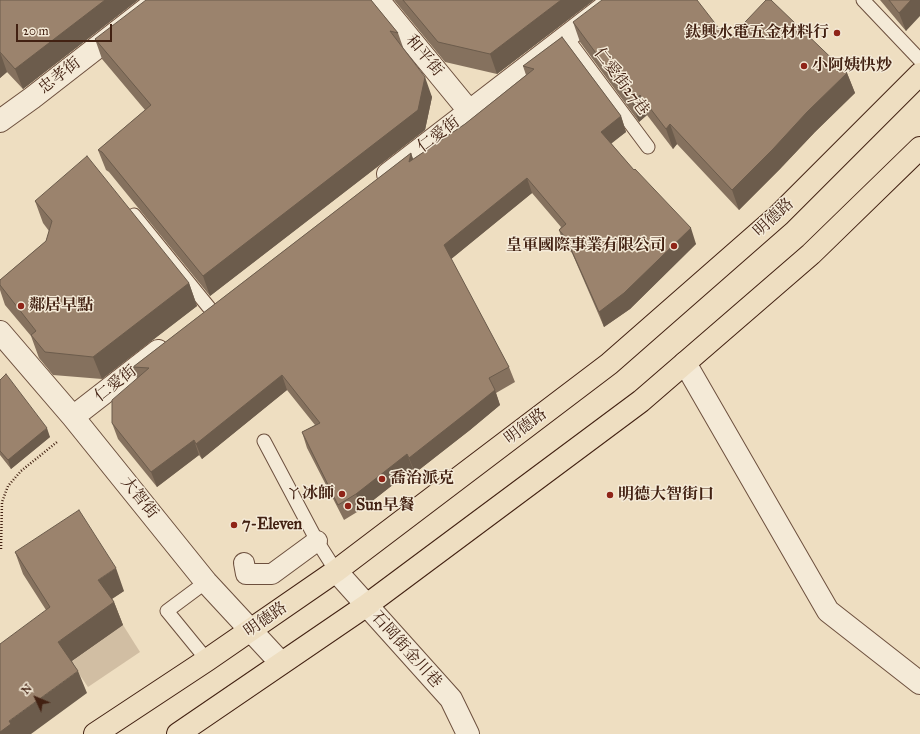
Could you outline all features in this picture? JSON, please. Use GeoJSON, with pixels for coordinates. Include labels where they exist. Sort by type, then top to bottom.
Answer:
{"type":"FeatureCollection","features":[{"type":"Feature","properties":{"kind":"main road","name":"明德路"},"geometry":{"type":"LineString","coordinates":[[95,734],[207,660],[336,571],[609,364],[779,215],[920,74]]}},
{"type":"Feature","properties":{"kind":"main road"},"geometry":{"type":"LineString","coordinates":[[178,734],[367,605],[641,401],[811,254],[920,148]]}},
{"type":"Feature","properties":{"kind":"street","name":"忠孝街"},"geometry":{"type":"LineString","coordinates":[[0,121],[158,0]]}},
{"type":"Feature","properties":{"kind":"street","name":"和平街"},"geometry":{"type":"LineString","coordinates":[[378,0],[470,112]]}},
{"type":"Feature","properties":{"kind":"street","name":"仁愛街"},"geometry":{"type":"LineString","coordinates":[[372,186],[614,0]]}},
{"type":"Feature","properties":{"kind":"street"},"geometry":{"type":"LineString","coordinates":[[193,324],[229,295]]}},
{"type":"Feature","properties":{"kind":"street","name":"大智街"},"geometry":{"type":"LineString","coordinates":[[0,332],[73,417],[206,582],[281,663]]}},
{"type":"Feature","properties":{"kind":"street","name":"仁愛街"},"geometry":{"type":"LineString","coordinates":[[73,417],[175,338]]}},
{"type":"Feature","properties":{"kind":"street"},"geometry":{"type":"LineString","coordinates":[[685,363],[828,611],[920,683]]}},
{"type":"Feature","properties":{"kind":"street"},"geometry":{"type":"LineString","coordinates":[[244,563],[246,574],[272,574],[317,541]]}},
{"type":"Feature","properties":{"kind":"street","name":"石岡街金川巷"},"geometry":{"type":"LineString","coordinates":[[336,571],[451,699],[468,734]]}},
{"type":"Feature","properties":{"kind":"lane"},"geometry":{"type":"LineString","coordinates":[[863,0],[920,60]]}},
{"type":"Feature","properties":{"kind":"lane","name":"仁愛街27巷"},"geometry":{"type":"LineString","coordinates":[[566,37],[648,147]]}},
{"type":"Feature","properties":{"kind":"lane"},"geometry":{"type":"LineString","coordinates":[[128,207],[211,310]]}},
{"type":"Feature","properties":{"kind":"lane"},"geometry":{"type":"LineString","coordinates":[[264,441],[317,541],[336,571]]}},
{"type":"Feature","properties":{"kind":"lane"},"geometry":{"type":"LineString","coordinates":[[206,582],[167,611],[207,660]]}},
{"type":"Feature","properties":{"kind":"path"},"geometry":{"type":"LineString","coordinates":[[0,549],[2,502],[8,486],[21,471],[56,443],[73,417]]}},
{"type":"Feature","properties":{"kind":"shaded area"},"geometry":{"type":"Polygon","coordinates":[[[123,625],[140,652],[88,687],[71,662],[123,625]]]}},
{"type":"Feature","properties":{"kind":"building"},"geometry":{"type":"Polygon","coordinates":[[[0,0],[105,0],[15,69],[0,52],[0,0]]]}},
{"type":"Feature","properties":{"kind":"building"},"geometry":{"type":"Polygon","coordinates":[[[146,0],[371,0],[398,33],[390,31],[425,77],[418,110],[203,276],[102,152],[98,150],[151,105],[95,39],[146,0]]]}},
{"type":"Feature","properties":{"kind":"building"},"geometry":{"type":"Polygon","coordinates":[[[403,0],[561,0],[490,54],[438,42],[403,0]]]}},
{"type":"Feature","properties":{"kind":"building"},"geometry":{"type":"Polygon","coordinates":[[[602,0],[697,0],[728,40],[766,0],[771,0],[847,73],[732,190],[670,124],[666,129],[640,95],[632,102],[573,22],[602,0]]]}},
{"type":"Feature","properties":{"kind":"building"},"geometry":{"type":"Polygon","coordinates":[[[889,0],[911,0],[899,13],[889,0]]]}},
{"type":"Feature","properties":{"kind":"building"},"geometry":{"type":"Polygon","coordinates":[[[562,37],[621,116],[601,132],[634,170],[635,169],[691,228],[624,293],[599,312],[566,238],[559,230],[566,224],[527,178],[444,245],[509,367],[489,378],[495,390],[409,458],[407,454],[356,494],[338,505],[302,432],[320,423],[282,375],[196,444],[194,440],[151,472],[112,423],[112,400],[149,368],[133,367],[411,153],[409,162],[465,124],[534,69],[523,66],[562,37]]]}},
{"type":"Feature","properties":{"kind":"building"},"geometry":{"type":"Polygon","coordinates":[[[87,156],[189,283],[93,357],[45,352],[31,335],[36,331],[0,285],[0,280],[46,241],[52,221],[35,201],[87,156]]]}},
{"type":"Feature","properties":{"kind":"building"},"geometry":{"type":"Polygon","coordinates":[[[6,374],[47,428],[8,460],[0,451],[0,380],[6,374]]]}},
{"type":"Feature","properties":{"kind":"building"},"geometry":{"type":"Polygon","coordinates":[[[79,510],[116,568],[98,580],[114,602],[58,642],[78,671],[9,721],[11,724],[0,732],[0,644],[50,607],[15,552],[79,510]]]}},
{"type":"Feature","properties":{"kind":"place","name":"鈦興水電五金材料行"},"geometry":{"type":"Point","coordinates":[837,33]}},
{"type":"Feature","properties":{"kind":"place","name":"小阿姨快炒"},"geometry":{"type":"Point","coordinates":[804,66]}},
{"type":"Feature","properties":{"kind":"place","name":"皇軍國際事業有限公司"},"geometry":{"type":"Point","coordinates":[674,246]}},
{"type":"Feature","properties":{"kind":"place","name":"鄰居早點"},"geometry":{"type":"Point","coordinates":[21,306]}},
{"type":"Feature","properties":{"kind":"place","name":"喬治派克"},"geometry":{"type":"Point","coordinates":[382,479]}},
{"type":"Feature","properties":{"kind":"place","name":"ㄚ冰師"},"geometry":{"type":"Point","coordinates":[342,494]}},
{"type":"Feature","properties":{"kind":"place","name":"明德大智街口"},"geometry":{"type":"Point","coordinates":[610,495]}},
{"type":"Feature","properties":{"kind":"place","name":"Sun早餐"},"geometry":{"type":"Point","coordinates":[348,506]}},
{"type":"Feature","properties":{"kind":"place","name":"7-Eleven"},"geometry":{"type":"Point","coordinates":[234,525]}}]}
